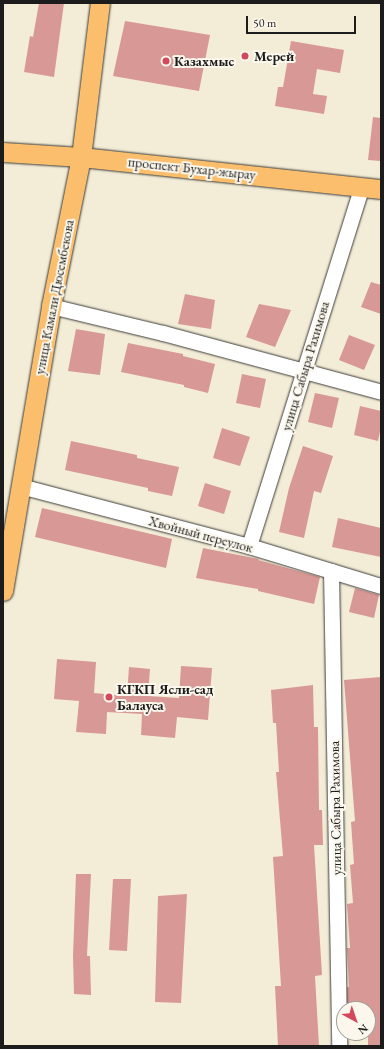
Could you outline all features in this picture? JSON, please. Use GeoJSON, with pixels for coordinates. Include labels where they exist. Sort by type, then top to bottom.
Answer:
{"type":"FeatureCollection","features":[{"type":"Feature","properties":{"kind":"main road","name":"улица Камали Дюсембекова"},"geometry":{"type":"LineString","coordinates":[[3,591],[7,538],[20,486],[51,306],[81,157],[100,3]]}},
{"type":"Feature","properties":{"kind":"main road","name":"проспект Бухар-жырау"},"geometry":{"type":"LineString","coordinates":[[3,152],[81,157],[381,189]]}},
{"type":"Feature","properties":{"kind":"street","name":"улица Сабыра Рахимова"},"geometry":{"type":"LineString","coordinates":[[249,546],[362,186]]}},
{"type":"Feature","properties":{"kind":"street"},"geometry":{"type":"LineString","coordinates":[[51,306],[304,370],[381,392]]}},
{"type":"Feature","properties":{"kind":"street","name":"Хвойный переулок"},"geometry":{"type":"LineString","coordinates":[[20,486],[249,546],[381,586]]}},
{"type":"Feature","properties":{"kind":"street","name":"улица Сабыра Рахимова"},"geometry":{"type":"LineString","coordinates":[[331,571],[339,1046]]}},
{"type":"Feature","properties":{"kind":"building"},"geometry":{"type":"Polygon","coordinates":[[[39,3],[64,3],[54,77],[24,72],[30,36],[33,37],[39,3]]]}},
{"type":"Feature","properties":{"kind":"building"},"geometry":{"type":"Polygon","coordinates":[[[125,21],[210,35],[199,91],[113,76],[125,21]]]}},
{"type":"Feature","properties":{"kind":"building"},"geometry":{"type":"Polygon","coordinates":[[[291,41],[344,50],[340,73],[317,69],[313,94],[327,96],[324,114],[275,106],[278,87],[283,87],[291,41]]]}},
{"type":"Feature","properties":{"kind":"building"},"geometry":{"type":"Polygon","coordinates":[[[373,117],[381,118],[381,161],[368,160],[373,117]]]}},
{"type":"Feature","properties":{"kind":"building"},"geometry":{"type":"Polygon","coordinates":[[[371,282],[381,285],[381,314],[361,307],[371,282]]]}},
{"type":"Feature","properties":{"kind":"building"},"geometry":{"type":"Polygon","coordinates":[[[185,294],[215,300],[211,329],[178,324],[185,294]]]}},
{"type":"Feature","properties":{"kind":"building"},"geometry":{"type":"Polygon","coordinates":[[[259,304],[291,310],[275,347],[246,337],[259,304]]]}},
{"type":"Feature","properties":{"kind":"building"},"geometry":{"type":"Polygon","coordinates":[[[76,329],[105,334],[100,375],[68,371],[76,329]]]}},
{"type":"Feature","properties":{"kind":"building"},"geometry":{"type":"Polygon","coordinates":[[[349,335],[375,345],[364,370],[339,360],[349,335]]]}},
{"type":"Feature","properties":{"kind":"building"},"geometry":{"type":"Polygon","coordinates":[[[128,343],[183,354],[183,356],[215,364],[208,393],[184,387],[184,385],[121,372],[128,343]]]}},
{"type":"Feature","properties":{"kind":"building"},"geometry":{"type":"Polygon","coordinates":[[[242,374],[266,379],[260,408],[236,403],[242,374]]]}},
{"type":"Feature","properties":{"kind":"building"},"geometry":{"type":"Polygon","coordinates":[[[315,393],[339,398],[332,428],[308,422],[315,393]]]}},
{"type":"Feature","properties":{"kind":"building"},"geometry":{"type":"Polygon","coordinates":[[[360,406],[381,411],[381,427],[378,441],[354,435],[360,406]]]}},
{"type":"Feature","properties":{"kind":"building"},"geometry":{"type":"Polygon","coordinates":[[[222,428],[250,437],[240,466],[213,458],[222,428]]]}},
{"type":"Feature","properties":{"kind":"building"},"geometry":{"type":"Polygon","coordinates":[[[71,441],[137,455],[137,458],[179,467],[172,496],[148,491],[148,488],[65,470],[71,441]]]}},
{"type":"Feature","properties":{"kind":"building"},"geometry":{"type":"Polygon","coordinates":[[[303,446],[333,456],[321,493],[314,491],[304,538],[279,532],[289,488],[303,446]]]}},
{"type":"Feature","properties":{"kind":"building"},"geometry":{"type":"Polygon","coordinates":[[[205,483],[231,491],[224,514],[198,506],[205,483]]]}},
{"type":"Feature","properties":{"kind":"building"},"geometry":{"type":"Polygon","coordinates":[[[42,508],[172,539],[166,568],[35,537],[42,508]]]}},
{"type":"Feature","properties":{"kind":"building"},"geometry":{"type":"Polygon","coordinates":[[[338,518],[381,528],[381,557],[332,547],[338,518]]]}},
{"type":"Feature","properties":{"kind":"building"},"geometry":{"type":"Polygon","coordinates":[[[203,548],[259,559],[258,560],[320,577],[314,604],[258,591],[258,589],[196,578],[203,548]]]}},
{"type":"Feature","properties":{"kind":"building"},"geometry":{"type":"Polygon","coordinates":[[[355,588],[379,595],[374,618],[349,612],[355,588]]]}},
{"type":"Feature","properties":{"kind":"building","name":"КГКП Ясли-сад Балауса"},"geometry":{"type":"Polygon","coordinates":[[[57,659],[96,662],[94,693],[127,696],[129,667],[150,669],[148,696],[179,698],[181,666],[212,668],[208,720],[177,717],[175,738],[141,735],[142,714],[107,712],[106,734],[76,732],[79,701],[54,699],[57,659]]]}},
{"type":"Feature","properties":{"kind":"building"},"geometry":{"type":"Polygon","coordinates":[[[381,677],[381,1046],[368,1046],[368,1041],[376,1041],[376,1001],[347,1001],[347,987],[349,987],[347,948],[350,948],[347,904],[353,903],[350,865],[354,864],[351,822],[355,821],[344,680],[381,677]]]}},
{"type":"Feature","properties":{"kind":"building"},"geometry":{"type":"Polygon","coordinates":[[[313,685],[314,727],[318,727],[319,810],[322,810],[323,845],[314,845],[322,975],[315,976],[319,1046],[278,1046],[275,986],[281,986],[273,857],[283,856],[276,772],[279,772],[276,723],[273,723],[271,690],[313,685]]]}},
{"type":"Feature","properties":{"kind":"building"},"geometry":{"type":"Polygon","coordinates":[[[76,874],[91,874],[87,956],[90,956],[91,995],[74,994],[73,956],[76,874]]]}},
{"type":"Feature","properties":{"kind":"building"},"geometry":{"type":"Polygon","coordinates":[[[113,879],[131,879],[127,951],[109,950],[113,879]]]}},
{"type":"Feature","properties":{"kind":"building"},"geometry":{"type":"Polygon","coordinates":[[[187,894],[181,1003],[155,1002],[158,896],[187,894]]]}},
{"type":"Feature","properties":{"kind":"place","name":"Мерей"},"geometry":{"type":"Point","coordinates":[245,56]}},
{"type":"Feature","properties":{"kind":"place","name":"Казахмыс"},"geometry":{"type":"Point","coordinates":[166,61]}},
{"type":"Feature","properties":{"kind":"place","name":"КГКП Ясли-сад Балауса"},"geometry":{"type":"Point","coordinates":[109,697]}}]}
